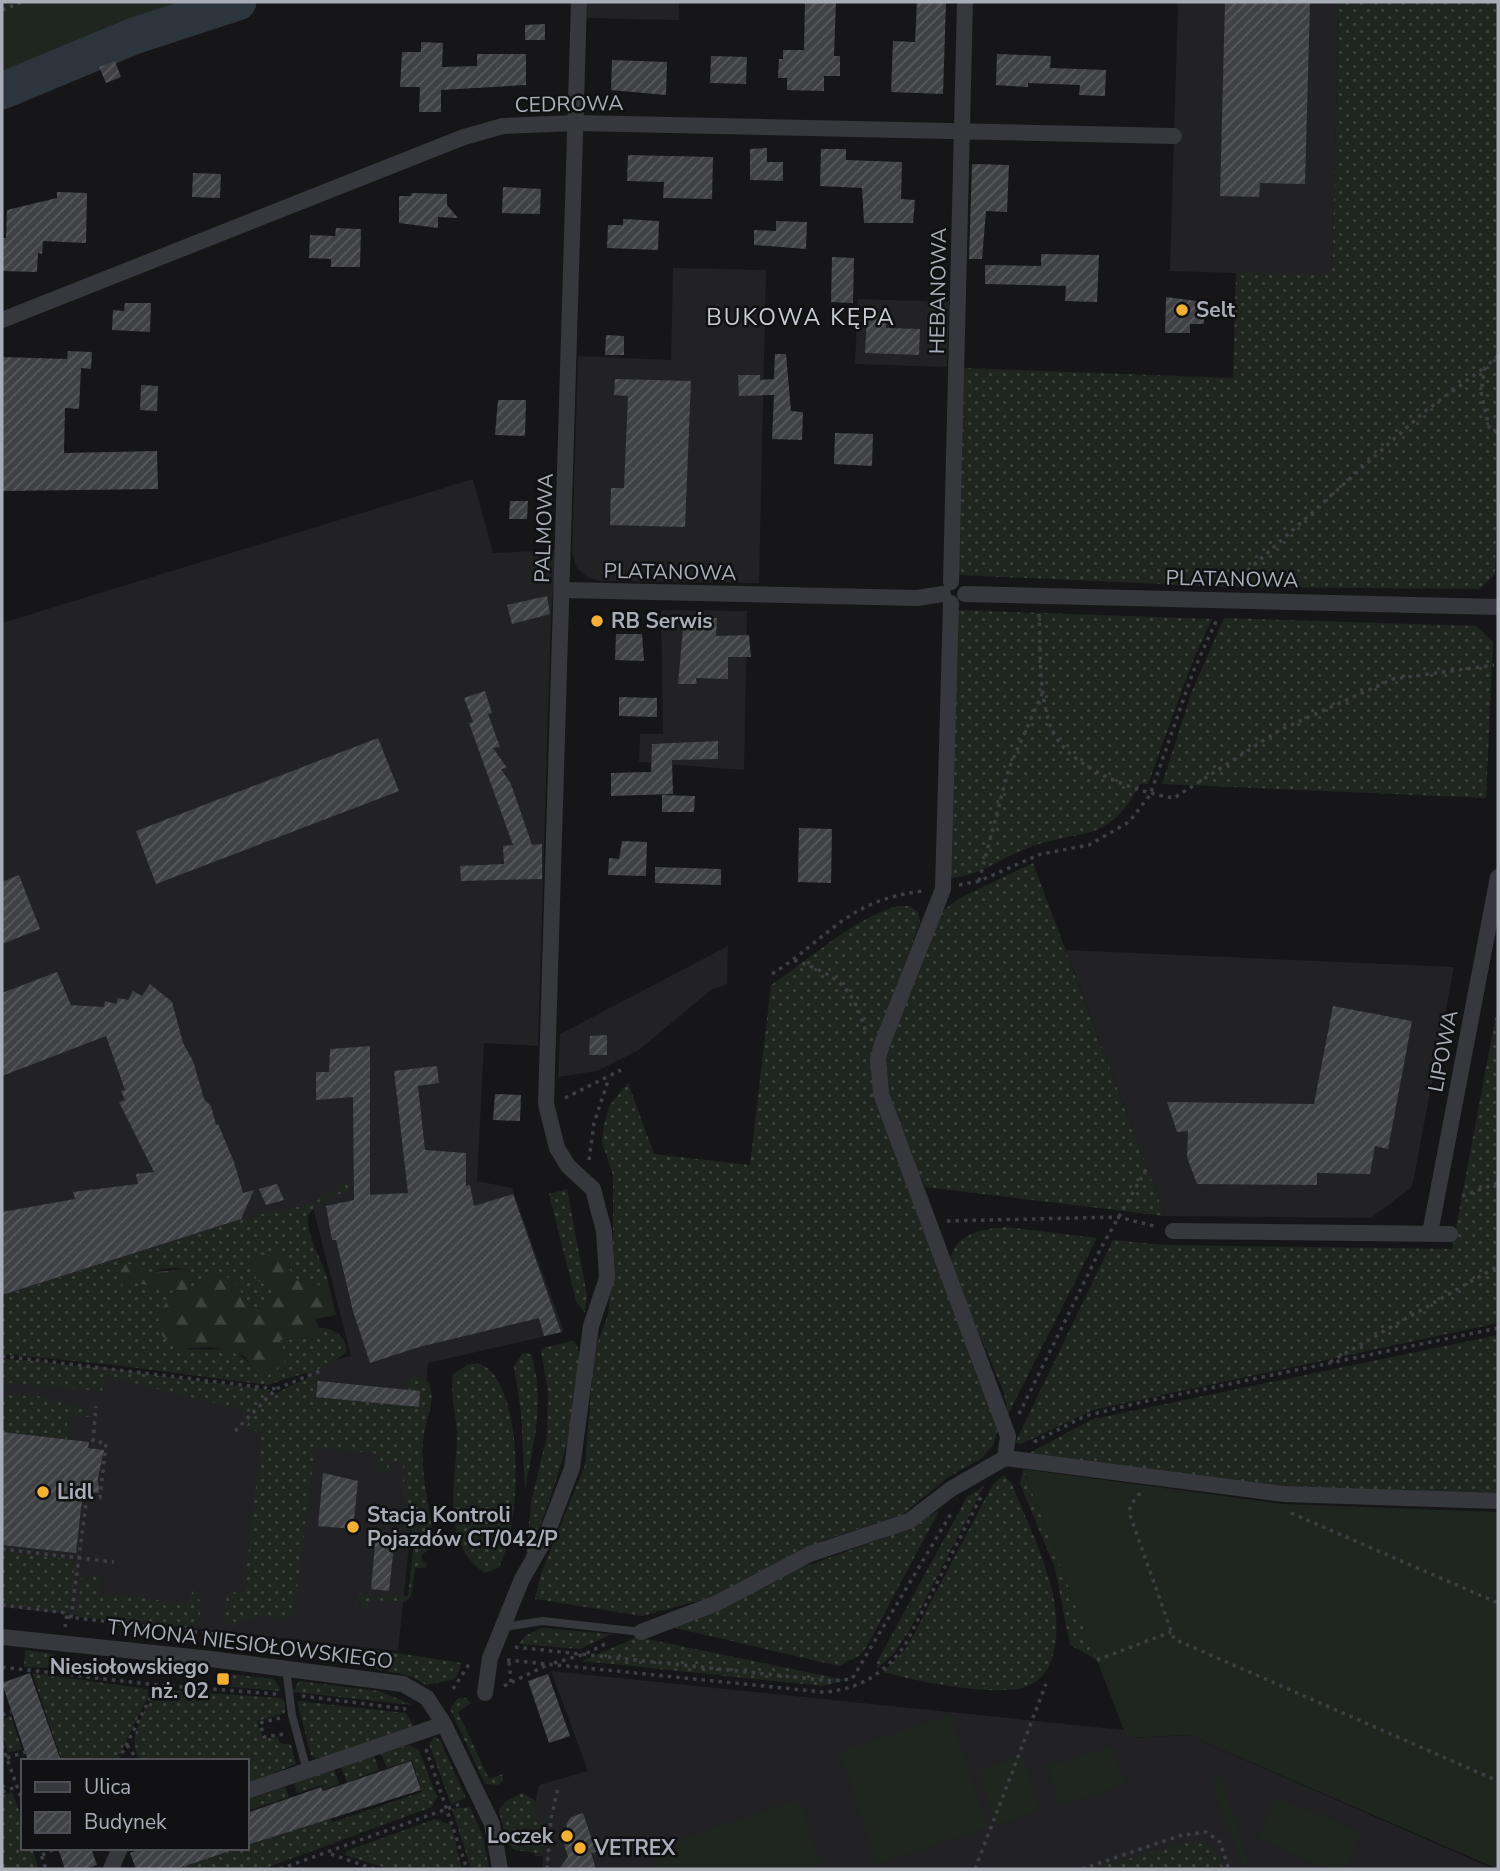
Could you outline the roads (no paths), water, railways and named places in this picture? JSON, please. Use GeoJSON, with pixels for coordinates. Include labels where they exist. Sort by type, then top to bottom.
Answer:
{"type":"FeatureCollection","features":[{"type":"Feature","properties":{"kind":"street","name":"PALMOWA"},"geometry":{"type":"LineString","coordinates":[[504,1627],[523,1579],[545,1539],[572,1468],[589,1338],[607,1278],[604,1231],[593,1189],[568,1166],[557,1148],[546,1104],[564,590],[579,2]]}},
{"type":"Feature","properties":{"kind":"street","name":"HEBANOWA"},"geometry":{"type":"LineString","coordinates":[[965,2],[948,593],[943,889],[878,1059],[881,1094],[1008,1436],[1005,1458]]}},
{"type":"Feature","properties":{"kind":"street","name":"CEDROWA"},"geometry":{"type":"LineString","coordinates":[[2,320],[464,137],[503,126],[577,123],[1174,136]]}},
{"type":"Feature","properties":{"kind":"street","name":"PLATANOWA"},"geometry":{"type":"LineString","coordinates":[[564,590],[916,598],[948,593],[962,585],[965,594],[1498,607]]}},
{"type":"Feature","properties":{"kind":"street","name":"LIPOWA"},"geometry":{"type":"LineString","coordinates":[[1430,1233],[1498,877]]}},
{"type":"Feature","properties":{"kind":"street"},"geometry":{"type":"LineString","coordinates":[[1173,1231],[1450,1234]]}},
{"type":"Feature","properties":{"kind":"street"},"geometry":{"type":"LineString","coordinates":[[641,1632],[717,1603],[810,1554],[909,1521],[951,1489],[1005,1458],[1284,1494],[1498,1501]]}},
{"type":"Feature","properties":{"kind":"street"},"geometry":{"type":"LineString","coordinates":[[485,1693],[490,1658],[504,1627]]}},
{"type":"Feature","properties":{"kind":"street","name":"TYMONA NIESIOŁOWSKIEGO"},"geometry":{"type":"LineString","coordinates":[[2,1637],[286,1668],[403,1684],[427,1698],[444,1724],[492,1824],[500,1869]]}},
{"type":"Feature","properties":{"kind":"street"},"geometry":{"type":"LineString","coordinates":[[248,1791],[444,1724]]}},
{"type":"Feature","properties":{"kind":"street"},"geometry":{"type":"LineString","coordinates":[[111,1869],[119,1850]]}},
{"type":"Feature","properties":{"kind":"lane"},"geometry":{"type":"LineString","coordinates":[[504,1627],[543,1621],[641,1632]]}},
{"type":"Feature","properties":{"kind":"lane"},"geometry":{"type":"LineString","coordinates":[[286,1668],[292,1714],[307,1771]]}},
{"type":"Feature","properties":{"kind":"waterway"},"geometry":{"type":"LineString","coordinates":[[2,91],[134,36],[238,2]]}},
{"type":"Feature","properties":{"kind":"place","name":"Selt"},"geometry":{"type":"Point","coordinates":[1182,310]}},
{"type":"Feature","properties":{"kind":"place","name":"RB Serwis"},"geometry":{"type":"Point","coordinates":[597,621]}},
{"type":"Feature","properties":{"kind":"place","name":"Lidl"},"geometry":{"type":"Point","coordinates":[43,1492]}},
{"type":"Feature","properties":{"kind":"place","name":"Stacja Kontroli Pojazdów CT/042/P"},"geometry":{"type":"Point","coordinates":[353,1527]}},
{"type":"Feature","properties":{"kind":"place","name":"Niesiołowskiego nż. 02"},"geometry":{"type":"Point","coordinates":[223,1679]}},
{"type":"Feature","properties":{"kind":"place","name":"Loczek"},"geometry":{"type":"Point","coordinates":[567,1836]}},
{"type":"Feature","properties":{"kind":"place","name":"VETREX"},"geometry":{"type":"Point","coordinates":[580,1848]}},
{"type":"Feature","properties":{"kind":"district","name":"BUKOWA KĘPA"},"geometry":{"type":"Point","coordinates":[801,317]}}]}
